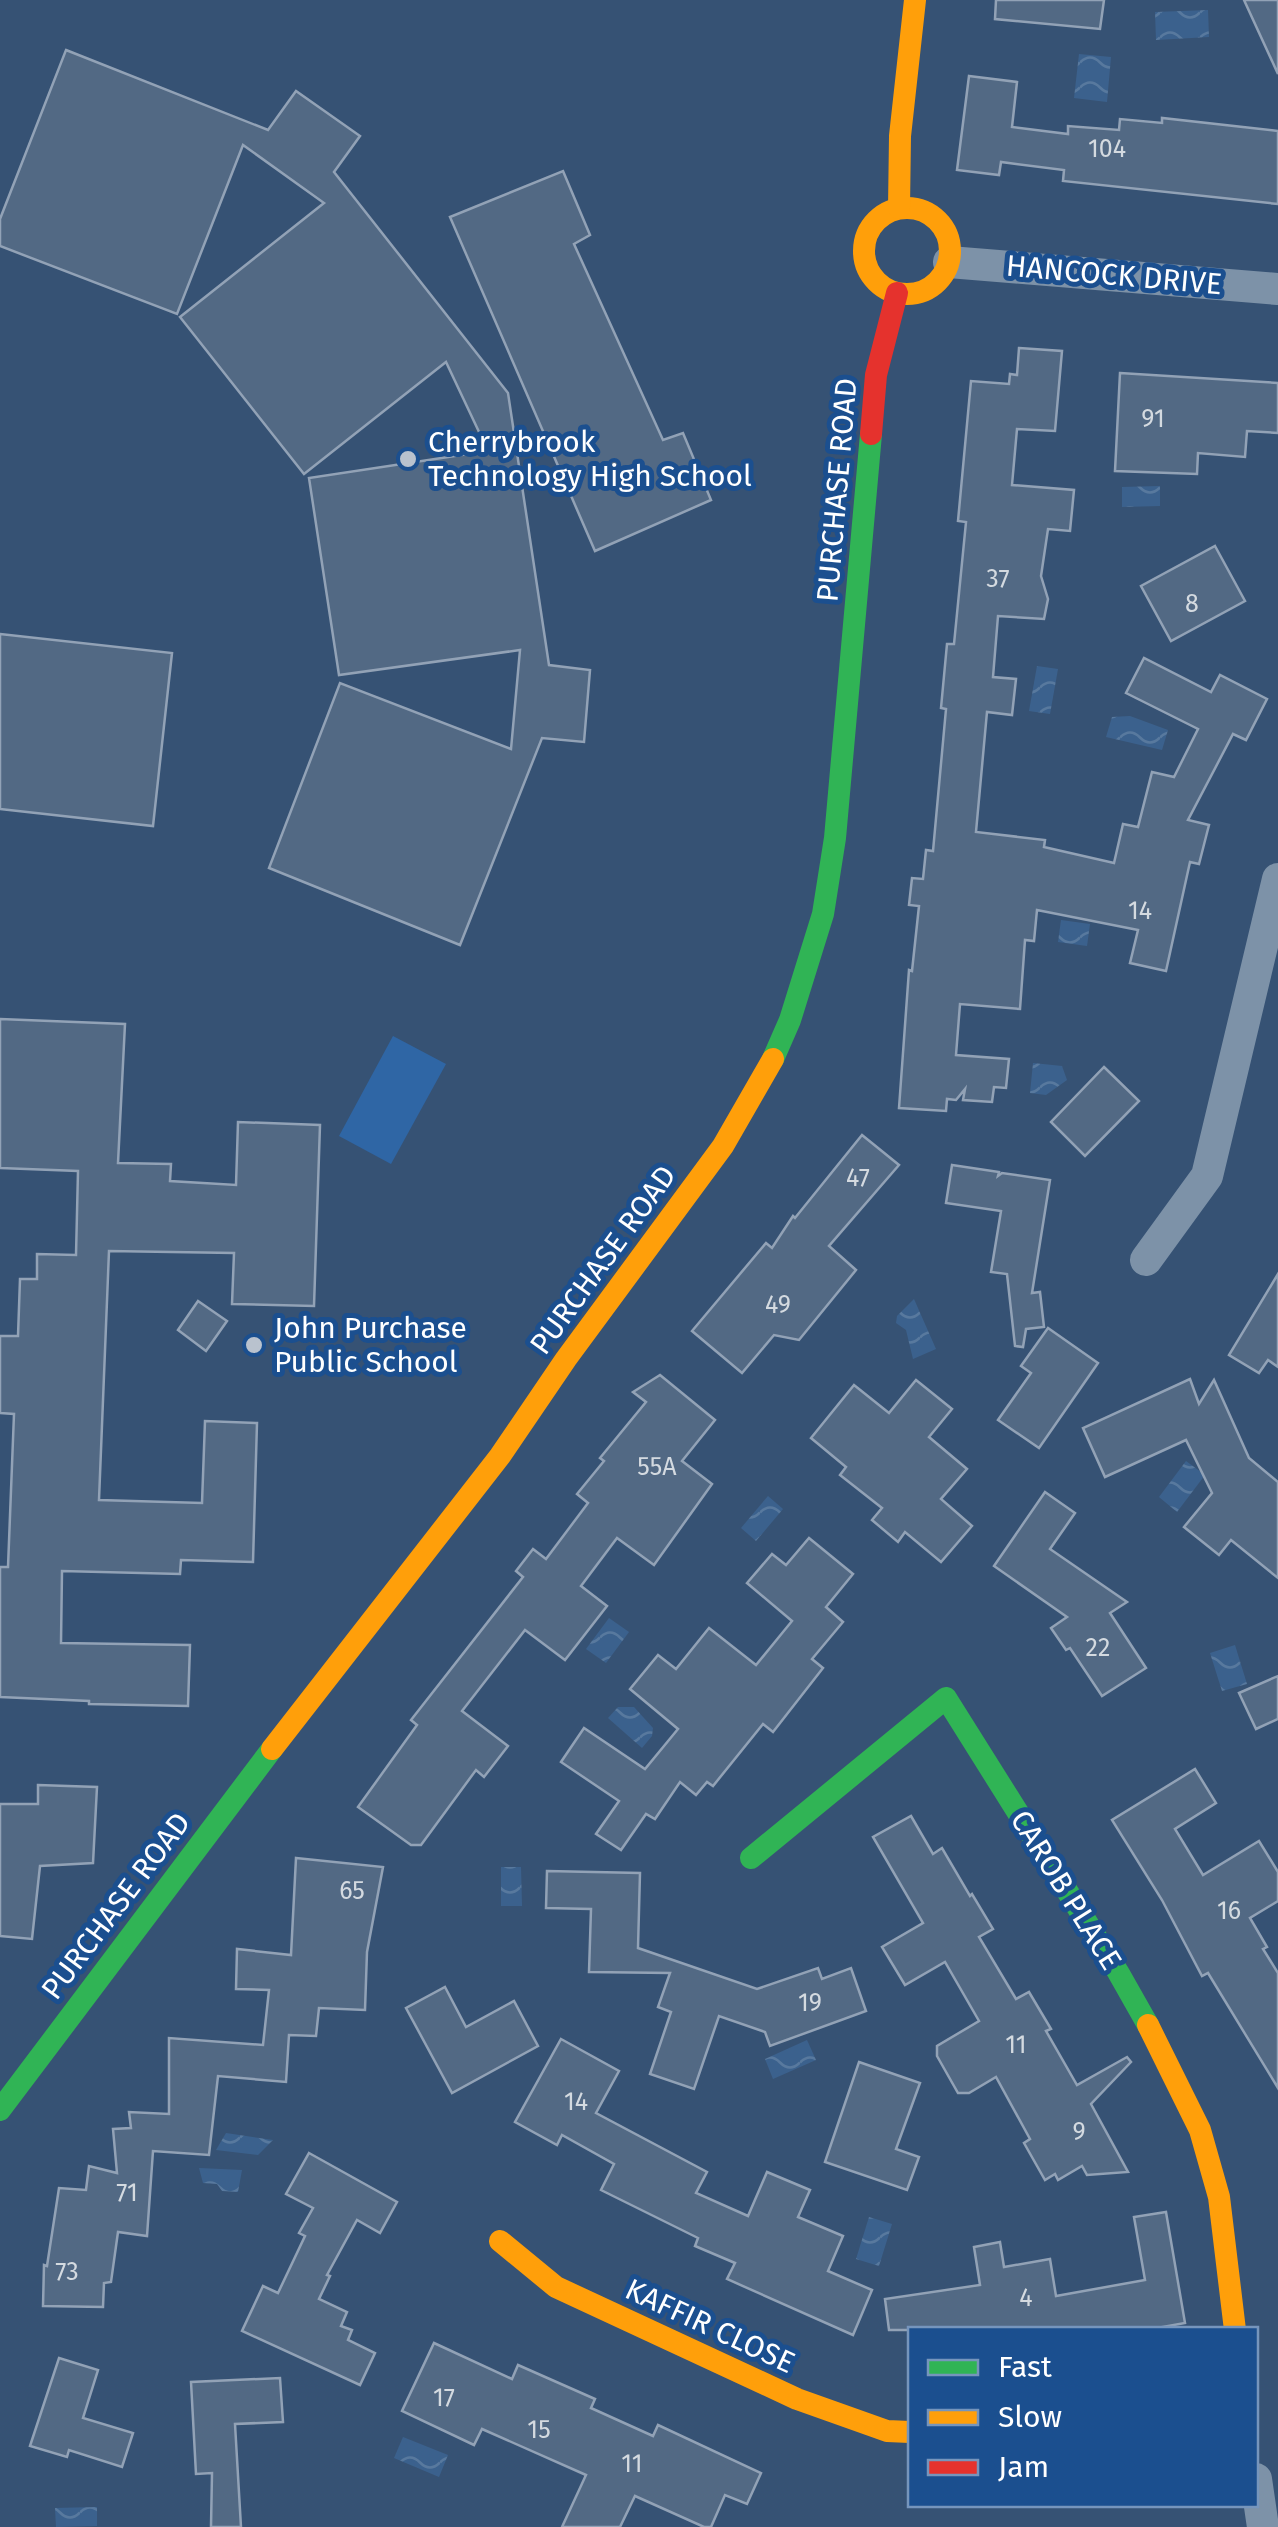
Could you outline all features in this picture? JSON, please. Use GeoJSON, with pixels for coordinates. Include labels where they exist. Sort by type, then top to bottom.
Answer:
{"type":"FeatureCollection","features":[{"type":"Feature","properties":{"kind":"main road"},"geometry":{"type":"LineString","coordinates":[[899,208],[900,136],[915,0]]}},
{"type":"Feature","properties":{"kind":"main road"},"geometry":{"type":"LineString","coordinates":[[899,208],[927,212],[947,233],[950,262],[934,286],[922,292],[897,293],[880,286],[870,276],[863,248],[866,234],[874,223],[899,208]]}},
{"type":"Feature","properties":{"kind":"main road","name":"PURCHASE ROAD"},"geometry":{"type":"LineString","coordinates":[[0,2110],[326,1678],[500,1456],[713,1161],[764,1078],[790,1020],[823,914],[835,838],[876,376],[897,293]]}},
{"type":"Feature","properties":{"kind":"main road","name":"CAROB PLACE"},"geometry":{"type":"LineString","coordinates":[[751,1858],[946,1698],[1118,1972],[1170,2063],[1200,2130],[1219,2196],[1235,2327]]}},
{"type":"Feature","properties":{"kind":"main road","name":"KAFFIR CLOSE"},"geometry":{"type":"LineString","coordinates":[[500,2242],[556,2288],[797,2399],[888,2431],[908,2432]]}},
{"type":"Feature","properties":{"kind":"street","name":"HANCOCK DRIVE"},"geometry":{"type":"LineString","coordinates":[[950,262],[1278,290]]}},
{"type":"Feature","properties":{"kind":"street"},"geometry":{"type":"LineString","coordinates":[[1146,1260],[1206,1176],[1277,894]]}},
{"type":"Feature","properties":{"kind":"street"},"geometry":{"type":"LineString","coordinates":[[1258,2493],[1263,2527]]}},
{"type":"Feature","properties":{"kind":"shaded area"},"geometry":{"type":"Polygon","coordinates":[[[393,1036],[446,1064],[391,1164],[339,1136],[393,1036]]]}},
{"type":"Feature","properties":{"kind":"water"},"geometry":{"type":"Polygon","coordinates":[[[1208,10],[1209,37],[1156,40],[1155,12],[1208,10]]]}},
{"type":"Feature","properties":{"kind":"water"},"geometry":{"type":"Polygon","coordinates":[[[1079,54],[1111,57],[1107,102],[1074,98],[1079,54]]]}},
{"type":"Feature","properties":{"kind":"water"},"geometry":{"type":"Polygon","coordinates":[[[1160,486],[1160,506],[1122,507],[1122,487],[1160,486]]]}},
{"type":"Feature","properties":{"kind":"water"},"geometry":{"type":"Polygon","coordinates":[[[1037,666],[1058,669],[1050,714],[1029,711],[1037,666]]]}},
{"type":"Feature","properties":{"kind":"water"},"geometry":{"type":"Polygon","coordinates":[[[1130,716],[1168,730],[1162,750],[1106,737],[1112,717],[1130,716]]]}},
{"type":"Feature","properties":{"kind":"water"},"geometry":{"type":"Polygon","coordinates":[[[1061,920],[1090,924],[1087,946],[1058,942],[1061,920]]]}},
{"type":"Feature","properties":{"kind":"water"},"geometry":{"type":"Polygon","coordinates":[[[1033,1063],[1062,1066],[1067,1080],[1046,1095],[1030,1093],[1033,1063]]]}},
{"type":"Feature","properties":{"kind":"water"},"geometry":{"type":"Polygon","coordinates":[[[914,1299],[936,1349],[913,1359],[906,1330],[896,1323],[897,1316],[914,1299]]]}},
{"type":"Feature","properties":{"kind":"water"},"geometry":{"type":"Polygon","coordinates":[[[1186,1461],[1205,1475],[1177,1512],[1159,1497],[1186,1461]]]}},
{"type":"Feature","properties":{"kind":"water"},"geometry":{"type":"Polygon","coordinates":[[[768,1496],[783,1509],[756,1541],[741,1528],[768,1496]]]}},
{"type":"Feature","properties":{"kind":"water"},"geometry":{"type":"Polygon","coordinates":[[[609,1618],[629,1632],[606,1663],[586,1649],[609,1618]]]}},
{"type":"Feature","properties":{"kind":"water"},"geometry":{"type":"Polygon","coordinates":[[[1235,1645],[1247,1684],[1222,1691],[1210,1653],[1235,1645]]]}},
{"type":"Feature","properties":{"kind":"water"},"geometry":{"type":"Polygon","coordinates":[[[618,1707],[634,1707],[653,1728],[642,1748],[608,1718],[618,1707]]]}},
{"type":"Feature","properties":{"kind":"water"},"geometry":{"type":"Polygon","coordinates":[[[501,1867],[521,1867],[522,1906],[501,1906],[501,1867]]]}},
{"type":"Feature","properties":{"kind":"water"},"geometry":{"type":"Polygon","coordinates":[[[807,2040],[816,2060],[773,2079],[765,2059],[807,2040]]]}},
{"type":"Feature","properties":{"kind":"water"},"geometry":{"type":"Polygon","coordinates":[[[226,2133],[273,2140],[258,2155],[216,2150],[226,2133]]]}},
{"type":"Feature","properties":{"kind":"water"},"geometry":{"type":"Polygon","coordinates":[[[199,2168],[242,2170],[238,2192],[222,2191],[217,2184],[203,2183],[199,2168]]]}},
{"type":"Feature","properties":{"kind":"water"},"geometry":{"type":"Polygon","coordinates":[[[869,2217],[892,2224],[879,2266],[856,2259],[869,2217]]]}},
{"type":"Feature","properties":{"kind":"water"},"geometry":{"type":"Polygon","coordinates":[[[403,2437],[448,2455],[439,2477],[394,2458],[403,2437]]]}},
{"type":"Feature","properties":{"kind":"water"},"geometry":{"type":"Polygon","coordinates":[[[97,2507],[97,2526],[56,2527],[55,2508],[97,2507]]]}},
{"type":"Feature","properties":{"kind":"building"},"geometry":{"type":"Polygon","coordinates":[[[996,0],[1104,0],[1100,29],[995,19],[996,0]]]}},
{"type":"Feature","properties":{"kind":"building"},"geometry":{"type":"Polygon","coordinates":[[[1244,0],[1278,0],[1278,74],[1244,0]]]}},
{"type":"Feature","properties":{"kind":"building"},"geometry":{"type":"Polygon","coordinates":[[[66,50],[268,130],[296,91],[360,136],[334,172],[508,393],[549,665],[590,670],[584,742],[542,738],[460,945],[269,868],[340,683],[511,749],[520,650],[339,675],[309,478],[488,451],[446,362],[304,474],[180,317],[324,203],[243,145],[177,314],[0,246],[0,219],[66,50]]]}},
{"type":"Feature","properties":{"kind":"building"},"geometry":{"type":"Polygon","coordinates":[[[969,76],[1017,82],[1012,127],[1068,134],[1068,126],[1119,130],[1120,119],[1162,123],[1162,118],[1278,131],[1278,204],[1063,181],[1064,170],[1001,162],[999,175],[957,170],[969,76]]]}},
{"type":"Feature","properties":{"kind":"building"},"geometry":{"type":"Polygon","coordinates":[[[563,171],[590,235],[574,244],[663,440],[683,433],[711,500],[595,551],[450,217],[563,171]]]}},
{"type":"Feature","properties":{"kind":"building"},"geometry":{"type":"Polygon","coordinates":[[[1019,348],[1062,351],[1055,431],[1017,429],[1012,485],[1074,490],[1070,531],[1048,529],[1041,576],[1048,599],[1044,619],[998,616],[993,677],[1016,679],[1012,715],[987,712],[976,832],[1045,840],[1044,847],[1114,863],[1123,824],[1138,827],[1152,772],[1174,777],[1198,729],[1126,693],[1144,658],[1211,692],[1220,675],[1267,699],[1246,740],[1233,734],[1188,820],[1209,825],[1199,864],[1190,862],[1166,971],[1130,963],[1138,930],[1037,910],[1034,941],[1025,940],[1020,1009],[960,1004],[956,1055],[1009,1059],[1006,1088],[994,1087],[992,1102],[963,1100],[965,1089],[956,1100],[947,1099],[946,1111],[899,1108],[909,970],[912,971],[919,906],[909,905],[912,878],[923,879],[926,850],[933,851],[946,709],[941,708],[947,644],[954,644],[966,522],[958,521],[971,381],[1009,384],[1010,374],[1017,375],[1019,348]]]}},
{"type":"Feature","properties":{"kind":"building"},"geometry":{"type":"Polygon","coordinates":[[[1120,373],[1278,383],[1278,433],[1247,431],[1245,457],[1198,453],[1197,474],[1115,471],[1120,373]]]}},
{"type":"Feature","properties":{"kind":"building"},"geometry":{"type":"Polygon","coordinates":[[[1215,546],[1245,601],[1171,641],[1141,586],[1215,546]]]}},
{"type":"Feature","properties":{"kind":"building"},"geometry":{"type":"Polygon","coordinates":[[[0,634],[172,653],[153,826],[0,809],[0,634]]]}},
{"type":"Feature","properties":{"kind":"building"},"geometry":{"type":"Polygon","coordinates":[[[0,1019],[125,1024],[118,1163],[171,1164],[170,1181],[236,1185],[238,1122],[320,1125],[314,1306],[232,1304],[234,1253],[109,1251],[99,1500],[202,1503],[205,1421],[257,1423],[253,1562],[181,1560],[180,1574],[62,1571],[61,1643],[190,1645],[188,1706],[0,1697],[0,1567],[8,1567],[14,1414],[0,1413],[0,1336],[18,1336],[20,1279],[37,1279],[37,1254],[76,1255],[78,1171],[0,1168],[0,1019]]]}},
{"type":"Feature","properties":{"kind":"building"},"geometry":{"type":"Polygon","coordinates":[[[1104,1067],[1139,1101],[1085,1156],[1051,1122],[1104,1067]]]}},
{"type":"Feature","properties":{"kind":"building"},"geometry":{"type":"Polygon","coordinates":[[[862,1135],[899,1165],[829,1246],[856,1270],[799,1340],[774,1335],[742,1373],[692,1331],[766,1243],[772,1248],[793,1216],[862,1135]]]}},
{"type":"Feature","properties":{"kind":"building"},"geometry":{"type":"Polygon","coordinates":[[[952,1165],[999,1172],[998,1176],[1002,1173],[1050,1180],[1032,1293],[1040,1292],[1044,1327],[1026,1329],[1023,1347],[1015,1346],[1007,1274],[991,1272],[1001,1211],[946,1203],[952,1165]]]}},
{"type":"Feature","properties":{"kind":"building"},"geometry":{"type":"Polygon","coordinates":[[[1278,1274],[1278,1367],[1268,1360],[1259,1373],[1229,1355],[1278,1274]]]}},
{"type":"Feature","properties":{"kind":"building"},"geometry":{"type":"Polygon","coordinates":[[[198,1301],[227,1321],[206,1351],[178,1330],[198,1301]]]}},
{"type":"Feature","properties":{"kind":"building"},"geometry":{"type":"Polygon","coordinates":[[[1048,1328],[1098,1363],[1039,1448],[998,1420],[1031,1373],[1021,1366],[1048,1328]]]}},
{"type":"Feature","properties":{"kind":"building"},"geometry":{"type":"Polygon","coordinates":[[[660,1375],[715,1420],[682,1461],[712,1484],[654,1565],[617,1538],[581,1586],[607,1606],[565,1660],[525,1630],[462,1711],[508,1746],[484,1777],[476,1770],[421,1845],[411,1845],[358,1807],[417,1725],[411,1720],[523,1577],[516,1571],[533,1549],[546,1559],[588,1503],[577,1494],[604,1461],[600,1458],[646,1402],[633,1392],[660,1375]]]}},
{"type":"Feature","properties":{"kind":"building"},"geometry":{"type":"Polygon","coordinates":[[[1190,1379],[1199,1404],[1214,1380],[1249,1458],[1278,1482],[1278,1578],[1231,1540],[1219,1555],[1184,1527],[1212,1493],[1186,1440],[1105,1477],[1083,1428],[1190,1379]]]}},
{"type":"Feature","properties":{"kind":"building"},"geometry":{"type":"Polygon","coordinates":[[[916,1380],[952,1409],[929,1437],[967,1469],[941,1499],[972,1526],[941,1562],[905,1532],[898,1542],[872,1520],[882,1508],[840,1475],[846,1467],[811,1438],[854,1385],[889,1413],[916,1380]]]}},
{"type":"Feature","properties":{"kind":"building"},"geometry":{"type":"Polygon","coordinates":[[[1045,1492],[1075,1513],[1050,1549],[1127,1602],[1110,1613],[1146,1668],[1102,1696],[1070,1648],[1066,1650],[1051,1628],[1067,1617],[994,1566],[1045,1492]]]}},
{"type":"Feature","properties":{"kind":"building"},"geometry":{"type":"Polygon","coordinates":[[[809,1538],[853,1574],[826,1607],[843,1622],[812,1659],[823,1668],[773,1732],[763,1724],[713,1786],[707,1782],[696,1795],[680,1782],[655,1819],[646,1814],[621,1850],[596,1834],[619,1801],[561,1762],[584,1728],[645,1769],[678,1729],[630,1689],[658,1655],[676,1669],[709,1628],[756,1665],[792,1621],[747,1583],[772,1554],[786,1565],[809,1538]]]}},
{"type":"Feature","properties":{"kind":"building"},"geometry":{"type":"Polygon","coordinates":[[[1278,1676],[1278,1719],[1256,1729],[1239,1693],[1278,1676]]]}},
{"type":"Feature","properties":{"kind":"building"},"geometry":{"type":"Polygon","coordinates":[[[1195,1769],[1216,1803],[1175,1829],[1203,1875],[1259,1841],[1278,1872],[1278,1901],[1250,1918],[1278,1973],[1278,2088],[1208,1973],[1202,1976],[1162,1900],[1112,1820],[1195,1769]]]}},
{"type":"Feature","properties":{"kind":"building"},"geometry":{"type":"Polygon","coordinates":[[[38,1785],[97,1787],[93,1863],[40,1866],[32,1939],[0,1936],[0,1804],[38,1804],[38,1785]]]}},
{"type":"Feature","properties":{"kind":"building"},"geometry":{"type":"Polygon","coordinates":[[[911,1816],[933,1854],[942,1848],[972,1894],[993,1929],[979,1937],[1016,1999],[1029,1992],[1077,2085],[1127,2057],[1131,2062],[1091,2104],[1128,2172],[1087,2175],[1082,2166],[1058,2180],[1055,2174],[1045,2180],[1024,2143],[1030,2139],[996,2077],[969,2093],[958,2093],[937,2056],[937,2046],[979,2021],[945,1962],[905,1985],[882,1947],[923,1923],[873,1837],[911,1816]]]}},
{"type":"Feature","properties":{"kind":"building"},"geometry":{"type":"Polygon","coordinates":[[[296,1858],[383,1867],[367,1952],[365,2010],[319,2008],[316,2036],[289,2035],[286,2082],[218,2076],[209,2155],[153,2151],[147,2236],[118,2232],[111,2282],[104,2283],[103,2307],[43,2306],[44,2265],[47,2266],[59,2188],[86,2190],[89,2166],[117,2173],[113,2129],[131,2128],[129,2112],[169,2114],[169,2038],[263,2045],[269,1990],[236,1989],[237,1949],[291,1955],[296,1858]]]}},
{"type":"Feature","properties":{"kind":"building"},"geometry":{"type":"Polygon","coordinates":[[[547,1871],[640,1873],[638,1948],[757,1989],[818,1968],[822,1979],[851,1968],[866,2011],[770,2046],[765,2032],[719,2016],[694,2089],[650,2074],[671,2012],[658,2007],[670,1973],[589,1972],[591,1909],[546,1908],[547,1871]]]}},
{"type":"Feature","properties":{"kind":"building"},"geometry":{"type":"Polygon","coordinates":[[[445,1987],[466,2027],[514,2001],[538,2046],[452,2093],[406,2008],[445,1987]]]}},
{"type":"Feature","properties":{"kind":"building"},"geometry":{"type":"Polygon","coordinates":[[[561,2039],[619,2071],[596,2113],[707,2172],[696,2193],[748,2216],[767,2172],[810,2190],[798,2217],[843,2236],[828,2271],[872,2290],[853,2335],[727,2279],[735,2263],[695,2246],[698,2238],[601,2190],[614,2164],[562,2135],[557,2145],[515,2122],[561,2039]]]}},
{"type":"Feature","properties":{"kind":"building"},"geometry":{"type":"Polygon","coordinates":[[[859,2062],[920,2083],[896,2149],[919,2157],[907,2190],[825,2162],[859,2062]]]}},
{"type":"Feature","properties":{"kind":"building"},"geometry":{"type":"Polygon","coordinates":[[[309,2153],[397,2202],[380,2233],[357,2220],[327,2275],[330,2276],[319,2299],[347,2312],[341,2326],[352,2330],[348,2340],[375,2353],[360,2385],[242,2331],[263,2286],[278,2293],[305,2236],[299,2233],[313,2208],[286,2194],[309,2153]]]}},
{"type":"Feature","properties":{"kind":"building"},"geometry":{"type":"Polygon","coordinates":[[[1166,2212],[1185,2323],[1163,2327],[889,2330],[885,2299],[980,2285],[974,2247],[1000,2242],[1004,2267],[1050,2259],[1056,2296],[1145,2280],[1134,2217],[1166,2212]]]}},
{"type":"Feature","properties":{"kind":"building"},"geometry":{"type":"Polygon","coordinates":[[[434,2343],[512,2379],[518,2365],[595,2399],[591,2408],[653,2436],[658,2425],[761,2473],[747,2504],[725,2495],[711,2527],[704,2527],[635,2496],[620,2527],[562,2527],[586,2475],[482,2429],[474,2445],[402,2411],[434,2343]]]}},
{"type":"Feature","properties":{"kind":"building"},"geometry":{"type":"Polygon","coordinates":[[[59,2358],[98,2370],[83,2418],[133,2433],[122,2467],[69,2450],[67,2457],[30,2446],[59,2358]]]}},
{"type":"Feature","properties":{"kind":"building"},"geometry":{"type":"Polygon","coordinates":[[[280,2378],[283,2422],[235,2424],[241,2527],[211,2527],[212,2473],[196,2474],[191,2382],[280,2378]]]}},
{"type":"Feature","properties":{"kind":"traffic: fast"},"geometry":{"type":"LineString","coordinates":[[773,1059],[790,1020],[823,914],[835,838],[871,434]]}},
{"type":"Feature","properties":{"kind":"traffic: fast"},"geometry":{"type":"LineString","coordinates":[[751,1858],[946,1698],[1148,2025]]}},
{"type":"Feature","properties":{"kind":"traffic: fast"},"geometry":{"type":"LineString","coordinates":[[0,2110],[272,1749]]}},
{"type":"Feature","properties":{"kind":"traffic: slow"},"geometry":{"type":"LineString","coordinates":[[899,208],[900,136],[915,0]]}},
{"type":"Feature","properties":{"kind":"traffic: slow"},"geometry":{"type":"LineString","coordinates":[[907,208],[924,211],[938,220],[947,234],[950,251],[947,268],[938,282],[924,291],[907,294],[890,291],[876,282],[867,268],[864,251],[867,234],[876,220],[890,211],[907,208]]}},
{"type":"Feature","properties":{"kind":"traffic: slow"},"geometry":{"type":"LineString","coordinates":[[272,1749],[500,1456],[566,1359],[723,1146],[773,1059]]}},
{"type":"Feature","properties":{"kind":"traffic: slow"},"geometry":{"type":"LineString","coordinates":[[1148,2025],[1200,2130],[1219,2197],[1235,2327]]}},
{"type":"Feature","properties":{"kind":"traffic: slow"},"geometry":{"type":"LineString","coordinates":[[500,2241],[556,2287],[797,2399],[887,2431],[908,2432]]}},
{"type":"Feature","properties":{"kind":"traffic: jam"},"geometry":{"type":"LineString","coordinates":[[871,434],[876,375],[897,293]]}},
{"type":"Feature","properties":{"kind":"place","name":"Cherrybrook Technology High School"},"geometry":{"type":"Point","coordinates":[408,459]}},
{"type":"Feature","properties":{"kind":"place","name":"John Purchase Public School"},"geometry":{"type":"Point","coordinates":[254,1345]}}]}
